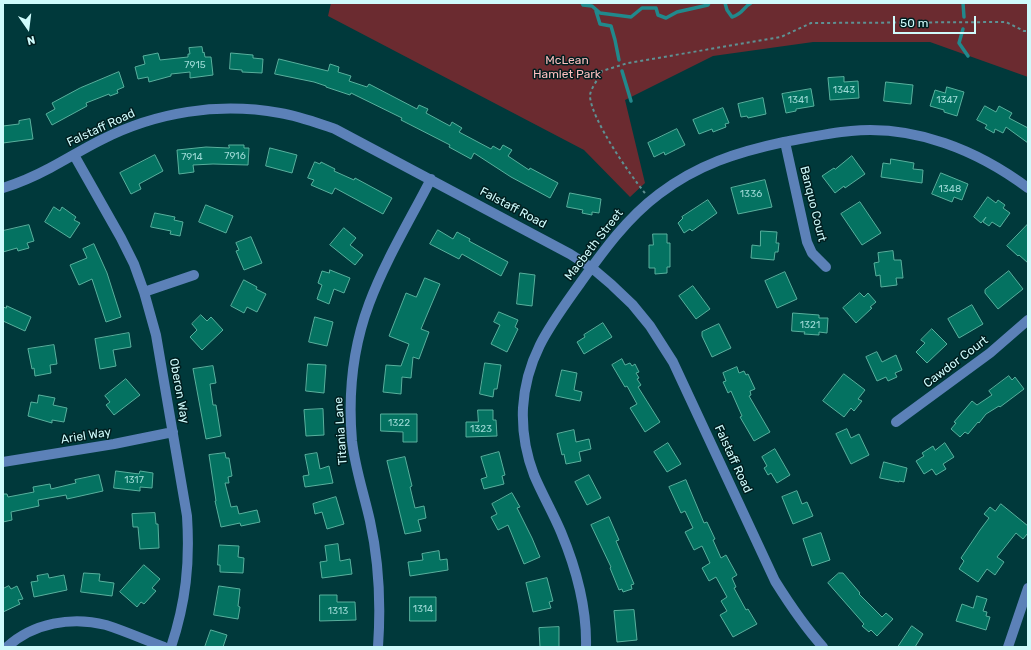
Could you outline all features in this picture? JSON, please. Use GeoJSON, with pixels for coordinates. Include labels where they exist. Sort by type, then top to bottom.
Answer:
{"type":"FeatureCollection","features":[{"type":"Feature","properties":{"kind":"street","name":"Falstaff Road"},"geometry":{"type":"LineString","coordinates":[[3,188],[24,181],[120,131],[153,119],[207,109],[250,109],[281,113],[335,129],[543,239],[592,268],[632,304],[650,326],[673,362],[775,581],[803,624],[823,647]]}},
{"type":"Feature","properties":{"kind":"street","name":"Macbeth Street"},"geometry":{"type":"LineString","coordinates":[[586,647],[583,606],[578,580],[560,530],[534,474],[524,431],[523,408],[529,373],[538,346],[548,328],[628,222],[652,200],[680,180],[702,167],[726,157],[751,149],[826,133],[853,130],[880,130],[904,133],[951,145],[975,155],[1011,176],[1028,188]]}},
{"type":"Feature","properties":{"kind":"street","name":"Banquo Court"},"geometry":{"type":"LineString","coordinates":[[785,142],[807,242],[812,253],[826,267]]}},
{"type":"Feature","properties":{"kind":"street","name":"Oberon Way"},"geometry":{"type":"LineString","coordinates":[[74,155],[134,264],[144,292],[156,335],[187,516],[188,570],[178,626],[171,647]]}},
{"type":"Feature","properties":{"kind":"street","name":"Titania Lane"},"geometry":{"type":"LineString","coordinates":[[378,647],[380,622],[376,554],[370,520],[357,471],[352,442],[350,413],[351,385],[357,345],[368,305],[379,279],[431,180]]}},
{"type":"Feature","properties":{"kind":"street"},"geometry":{"type":"LineString","coordinates":[[144,292],[194,275]]}},
{"type":"Feature","properties":{"kind":"street","name":"Cawdor Court"},"geometry":{"type":"LineString","coordinates":[[896,422],[990,353],[1028,320]]}},
{"type":"Feature","properties":{"kind":"street","name":"Ariel Way"},"geometry":{"type":"LineString","coordinates":[[3,460],[114,444],[173,432]]}},
{"type":"Feature","properties":{"kind":"street"},"geometry":{"type":"LineString","coordinates":[[1008,647],[1028,588]]}},
{"type":"Feature","properties":{"kind":"street"},"geometry":{"type":"LineString","coordinates":[[7,647],[25,634],[40,627],[59,622],[76,621],[107,625],[164,647]]}},
{"type":"Feature","properties":{"kind":"path"},"geometry":{"type":"LineString","coordinates":[[652,200],[634,180],[603,132],[591,105],[590,94],[602,71],[628,63],[782,37],[811,23],[1006,22],[1024,31],[1028,31]]}},
{"type":"Feature","properties":{"kind":"green space","name":"McLean Hamlet Park"},"geometry":{"type":"Polygon","coordinates":[[[331,3],[1028,3],[1028,77],[930,42],[813,42],[713,56],[625,100],[645,183],[630,197],[584,150],[328,16],[331,3]]]}},
{"type":"Feature","properties":{"kind":"building"},"geometry":{"type":"Polygon","coordinates":[[[202,47],[205,57],[211,57],[213,75],[190,78],[190,72],[171,74],[171,76],[149,82],[148,77],[138,79],[135,67],[145,64],[143,56],[158,53],[160,60],[188,57],[188,54],[190,54],[189,48],[202,47]]]}},
{"type":"Feature","properties":{"kind":"building"},"geometry":{"type":"Polygon","coordinates":[[[231,53],[253,55],[253,58],[263,59],[262,73],[242,72],[242,70],[230,69],[231,53]]]}},
{"type":"Feature","properties":{"kind":"building"},"geometry":{"type":"Polygon","coordinates":[[[279,59],[328,71],[330,64],[339,67],[338,72],[351,76],[349,81],[367,87],[369,84],[417,109],[419,105],[428,109],[426,113],[450,126],[452,122],[462,128],[459,132],[491,149],[493,146],[500,150],[503,145],[512,150],[508,156],[529,170],[530,168],[558,183],[550,198],[511,177],[474,153],[471,159],[449,147],[450,145],[401,120],[402,118],[351,93],[350,95],[314,82],[275,74],[279,59]]]}},
{"type":"Feature","properties":{"kind":"building"},"geometry":{"type":"Polygon","coordinates":[[[119,72],[124,87],[117,90],[118,93],[110,96],[109,94],[86,103],[87,106],[52,125],[46,114],[55,109],[52,103],[80,88],[119,72]]]}},
{"type":"Feature","properties":{"kind":"building"},"geometry":{"type":"Polygon","coordinates":[[[844,77],[844,82],[858,81],[859,98],[830,100],[828,78],[844,77]]]}},
{"type":"Feature","properties":{"kind":"building"},"geometry":{"type":"Polygon","coordinates":[[[886,82],[913,85],[911,104],[884,101],[886,82]]]}},
{"type":"Feature","properties":{"kind":"building"},"geometry":{"type":"Polygon","coordinates":[[[947,87],[964,92],[957,116],[930,106],[935,90],[945,93],[947,87]]]}},
{"type":"Feature","properties":{"kind":"building"},"geometry":{"type":"Polygon","coordinates":[[[811,89],[814,106],[796,109],[796,111],[786,113],[782,94],[811,89]]]}},
{"type":"Feature","properties":{"kind":"building"},"geometry":{"type":"Polygon","coordinates":[[[763,98],[766,114],[748,118],[747,116],[741,117],[738,104],[763,98]]]}},
{"type":"Feature","properties":{"kind":"building"},"geometry":{"type":"Polygon","coordinates":[[[985,106],[996,112],[999,106],[1012,113],[1009,118],[1028,128],[1028,143],[1006,127],[1003,133],[995,129],[994,133],[985,128],[987,125],[977,120],[985,106]]]}},
{"type":"Feature","properties":{"kind":"building"},"geometry":{"type":"Polygon","coordinates":[[[723,108],[729,123],[725,124],[726,127],[713,132],[712,129],[699,134],[693,120],[723,108]]]}},
{"type":"Feature","properties":{"kind":"building"},"geometry":{"type":"Polygon","coordinates":[[[30,119],[33,139],[3,143],[3,126],[19,124],[19,121],[30,119]]]}},
{"type":"Feature","properties":{"kind":"building"},"geometry":{"type":"Polygon","coordinates":[[[677,129],[685,145],[665,155],[664,152],[654,157],[648,143],[677,129]]]}},
{"type":"Feature","properties":{"kind":"building"},"geometry":{"type":"Polygon","coordinates":[[[229,145],[244,145],[244,148],[249,148],[248,165],[193,165],[194,172],[179,174],[177,150],[206,147],[229,148],[229,145]]]}},
{"type":"Feature","properties":{"kind":"building"},"geometry":{"type":"Polygon","coordinates":[[[270,148],[297,155],[292,173],[266,166],[270,148]]]}},
{"type":"Feature","properties":{"kind":"building"},"geometry":{"type":"Polygon","coordinates":[[[155,155],[163,171],[139,184],[141,189],[131,194],[120,173],[155,155]]]}},
{"type":"Feature","properties":{"kind":"building"},"geometry":{"type":"Polygon","coordinates":[[[852,156],[865,174],[835,193],[822,176],[834,168],[835,169],[852,156]]]}},
{"type":"Feature","properties":{"kind":"building"},"geometry":{"type":"Polygon","coordinates":[[[891,159],[914,163],[913,169],[923,170],[922,183],[881,177],[883,163],[890,164],[891,159]]]}},
{"type":"Feature","properties":{"kind":"building"},"geometry":{"type":"Polygon","coordinates":[[[315,162],[320,164],[321,162],[335,169],[334,171],[354,180],[355,178],[392,198],[383,214],[335,188],[332,194],[311,185],[314,180],[308,178],[315,162]]]}},
{"type":"Feature","properties":{"kind":"building"},"geometry":{"type":"Polygon","coordinates":[[[941,173],[968,184],[962,200],[954,197],[952,202],[932,194],[941,173]]]}},
{"type":"Feature","properties":{"kind":"building"},"geometry":{"type":"Polygon","coordinates":[[[765,180],[772,207],[738,214],[731,188],[765,180]]]}},
{"type":"Feature","properties":{"kind":"building"},"geometry":{"type":"Polygon","coordinates":[[[570,193],[601,199],[599,213],[592,212],[592,215],[582,213],[583,210],[567,207],[570,193]]]}},
{"type":"Feature","properties":{"kind":"building"},"geometry":{"type":"Polygon","coordinates":[[[988,197],[996,203],[998,200],[1005,205],[1003,208],[1010,213],[1000,227],[992,222],[989,226],[983,222],[986,217],[981,223],[974,217],[988,197]]]}},
{"type":"Feature","properties":{"kind":"building"},"geometry":{"type":"Polygon","coordinates":[[[708,200],[717,213],[692,231],[690,229],[684,233],[678,223],[683,218],[682,217],[708,200]]]}},
{"type":"Feature","properties":{"kind":"building"},"geometry":{"type":"Polygon","coordinates":[[[860,202],[881,233],[862,245],[841,214],[860,202]]]}},
{"type":"Feature","properties":{"kind":"building"},"geometry":{"type":"Polygon","coordinates":[[[206,205],[233,216],[226,233],[199,222],[206,205]]]}},
{"type":"Feature","properties":{"kind":"building"},"geometry":{"type":"Polygon","coordinates":[[[54,207],[60,211],[62,207],[76,217],[74,220],[80,223],[70,238],[45,222],[54,207]]]}},
{"type":"Feature","properties":{"kind":"building"},"geometry":{"type":"Polygon","coordinates":[[[155,213],[175,217],[174,220],[183,222],[180,236],[170,234],[171,231],[151,227],[155,213]]]}},
{"type":"Feature","properties":{"kind":"building"},"geometry":{"type":"Polygon","coordinates":[[[1028,224],[1028,263],[1007,246],[1028,224]]]}},
{"type":"Feature","properties":{"kind":"building"},"geometry":{"type":"Polygon","coordinates":[[[29,225],[34,241],[27,243],[29,248],[18,251],[17,248],[3,252],[3,231],[29,225]]]}},
{"type":"Feature","properties":{"kind":"building"},"geometry":{"type":"Polygon","coordinates":[[[344,228],[356,238],[350,245],[363,255],[355,265],[330,245],[344,228]]]}},
{"type":"Feature","properties":{"kind":"building"},"geometry":{"type":"Polygon","coordinates":[[[438,230],[453,239],[457,232],[470,239],[469,241],[508,262],[501,276],[462,254],[459,259],[430,244],[438,230]]]}},
{"type":"Feature","properties":{"kind":"building"},"geometry":{"type":"Polygon","coordinates":[[[761,231],[777,232],[776,243],[779,243],[778,252],[775,252],[774,260],[751,258],[752,245],[760,246],[761,231]]]}},
{"type":"Feature","properties":{"kind":"building"},"geometry":{"type":"Polygon","coordinates":[[[653,234],[667,234],[667,243],[670,243],[670,267],[667,267],[667,273],[655,274],[655,268],[649,268],[649,245],[653,245],[653,234]]]}},
{"type":"Feature","properties":{"kind":"building"},"geometry":{"type":"Polygon","coordinates":[[[251,237],[262,263],[244,270],[236,251],[239,250],[236,243],[251,237]]]}},
{"type":"Feature","properties":{"kind":"building"},"geometry":{"type":"Polygon","coordinates":[[[94,244],[107,273],[121,317],[106,322],[92,279],[79,285],[70,265],[87,258],[83,249],[94,244]]]}},
{"type":"Feature","properties":{"kind":"building"},"geometry":{"type":"Polygon","coordinates":[[[893,251],[894,260],[901,260],[903,278],[896,278],[897,285],[881,287],[880,275],[876,276],[874,263],[879,262],[878,253],[893,251]]]}},
{"type":"Feature","properties":{"kind":"building"},"geometry":{"type":"Polygon","coordinates":[[[330,270],[350,278],[344,293],[334,289],[329,304],[317,299],[322,285],[318,283],[322,271],[329,273],[330,270]]]}},
{"type":"Feature","properties":{"kind":"building"},"geometry":{"type":"Polygon","coordinates":[[[1009,271],[1023,289],[998,309],[985,293],[985,290],[1009,271]]]}},
{"type":"Feature","properties":{"kind":"building"},"geometry":{"type":"Polygon","coordinates":[[[785,272],[797,299],[777,308],[765,281],[785,272]]]}},
{"type":"Feature","properties":{"kind":"building"},"geometry":{"type":"Polygon","coordinates":[[[520,273],[535,275],[532,306],[517,304],[520,273]]]}},
{"type":"Feature","properties":{"kind":"building"},"geometry":{"type":"Polygon","coordinates":[[[425,278],[440,284],[421,329],[429,332],[419,359],[413,357],[411,378],[402,377],[401,394],[383,392],[386,365],[401,366],[409,344],[389,336],[406,293],[416,297],[425,278]]]}},
{"type":"Feature","properties":{"kind":"building"},"geometry":{"type":"Polygon","coordinates":[[[244,280],[266,294],[257,312],[247,307],[244,313],[231,306],[244,280]]]}},
{"type":"Feature","properties":{"kind":"building"},"geometry":{"type":"Polygon","coordinates":[[[693,286],[710,309],[696,319],[679,296],[693,286]]]}},
{"type":"Feature","properties":{"kind":"building"},"geometry":{"type":"Polygon","coordinates":[[[860,293],[864,297],[868,293],[876,302],[870,307],[872,308],[856,323],[843,308],[860,293]]]}},
{"type":"Feature","properties":{"kind":"building"},"geometry":{"type":"Polygon","coordinates":[[[972,305],[983,324],[959,338],[948,319],[972,305]]]}},
{"type":"Feature","properties":{"kind":"building"},"geometry":{"type":"Polygon","coordinates":[[[7,306],[31,317],[25,331],[3,321],[3,307],[6,308],[7,306]]]}},
{"type":"Feature","properties":{"kind":"building"},"geometry":{"type":"Polygon","coordinates":[[[499,312],[518,320],[515,327],[518,329],[507,352],[491,344],[500,325],[494,322],[499,312]]]}},
{"type":"Feature","properties":{"kind":"building"},"geometry":{"type":"Polygon","coordinates":[[[793,313],[819,315],[819,318],[828,318],[827,333],[819,332],[819,335],[804,334],[805,332],[792,331],[793,313]]]}},
{"type":"Feature","properties":{"kind":"building"},"geometry":{"type":"Polygon","coordinates":[[[201,315],[207,321],[211,317],[223,330],[202,350],[190,337],[197,330],[192,324],[201,315]]]}},
{"type":"Feature","properties":{"kind":"building"},"geometry":{"type":"Polygon","coordinates":[[[315,317],[333,322],[327,346],[309,342],[315,317]]]}},
{"type":"Feature","properties":{"kind":"building"},"geometry":{"type":"Polygon","coordinates":[[[603,323],[612,337],[584,354],[577,342],[585,337],[584,335],[603,323]]]}},
{"type":"Feature","properties":{"kind":"building"},"geometry":{"type":"Polygon","coordinates":[[[719,324],[731,348],[712,357],[702,336],[702,332],[719,324]]]}},
{"type":"Feature","properties":{"kind":"building"},"geometry":{"type":"Polygon","coordinates":[[[932,329],[947,344],[927,363],[916,352],[925,343],[921,340],[932,329]]]}},
{"type":"Feature","properties":{"kind":"building"},"geometry":{"type":"Polygon","coordinates":[[[129,333],[131,347],[113,350],[116,366],[100,369],[95,339],[129,333]]]}},
{"type":"Feature","properties":{"kind":"building"},"geometry":{"type":"Polygon","coordinates":[[[54,345],[57,364],[50,365],[51,373],[35,376],[28,349],[54,345]]]}},
{"type":"Feature","properties":{"kind":"building"},"geometry":{"type":"Polygon","coordinates":[[[877,352],[882,362],[896,355],[902,370],[895,373],[897,377],[888,381],[886,377],[877,381],[866,357],[877,352]]]}},
{"type":"Feature","properties":{"kind":"building"},"geometry":{"type":"Polygon","coordinates":[[[622,359],[625,365],[630,363],[632,366],[635,364],[639,372],[636,373],[639,378],[637,379],[641,385],[638,387],[660,422],[645,432],[630,408],[637,404],[627,386],[625,387],[612,365],[622,359]]]}},
{"type":"Feature","properties":{"kind":"building"},"geometry":{"type":"Polygon","coordinates":[[[485,363],[501,365],[497,389],[494,389],[493,397],[480,394],[485,363]]]}},
{"type":"Feature","properties":{"kind":"building"},"geometry":{"type":"Polygon","coordinates":[[[308,364],[326,365],[324,393],[306,391],[308,364]]]}},
{"type":"Feature","properties":{"kind":"building"},"geometry":{"type":"Polygon","coordinates":[[[213,366],[216,383],[210,384],[213,405],[216,405],[221,436],[206,439],[193,369],[213,366]]]}},
{"type":"Feature","properties":{"kind":"building"},"geometry":{"type":"Polygon","coordinates":[[[737,367],[739,373],[744,371],[746,375],[748,374],[755,389],[750,391],[751,395],[749,396],[770,432],[754,441],[740,417],[742,416],[731,391],[728,393],[723,382],[726,381],[723,373],[737,367]]]}},
{"type":"Feature","properties":{"kind":"building"},"geometry":{"type":"Polygon","coordinates":[[[562,370],[577,373],[574,390],[582,392],[580,401],[556,396],[562,370]]]}},
{"type":"Feature","properties":{"kind":"building"},"geometry":{"type":"Polygon","coordinates":[[[844,374],[865,390],[858,399],[862,401],[854,411],[851,408],[844,417],[823,401],[844,374]]]}},
{"type":"Feature","properties":{"kind":"building"},"geometry":{"type":"Polygon","coordinates":[[[1009,376],[1012,380],[1015,377],[1024,389],[1000,407],[999,406],[986,414],[968,434],[965,432],[960,437],[951,429],[956,423],[954,422],[972,401],[977,405],[992,395],[989,391],[1009,376]]]}},
{"type":"Feature","properties":{"kind":"building"},"geometry":{"type":"Polygon","coordinates":[[[126,379],[140,395],[114,415],[106,405],[110,402],[105,396],[126,379]]]}},
{"type":"Feature","properties":{"kind":"building"},"geometry":{"type":"Polygon","coordinates":[[[39,395],[55,398],[53,405],[67,408],[64,422],[52,420],[52,423],[28,416],[31,402],[37,403],[39,395]]]}},
{"type":"Feature","properties":{"kind":"building"},"geometry":{"type":"Polygon","coordinates":[[[323,409],[324,435],[306,436],[304,410],[323,409]]]}},
{"type":"Feature","properties":{"kind":"building"},"geometry":{"type":"Polygon","coordinates":[[[478,410],[493,410],[493,420],[496,420],[497,436],[466,437],[466,422],[478,422],[478,410]]]}},
{"type":"Feature","properties":{"kind":"building"},"geometry":{"type":"Polygon","coordinates":[[[381,414],[417,414],[417,442],[403,442],[403,432],[381,431],[381,414]]]}},
{"type":"Feature","properties":{"kind":"building"},"geometry":{"type":"Polygon","coordinates":[[[847,429],[851,438],[859,434],[869,455],[851,464],[836,434],[847,429]]]}},
{"type":"Feature","properties":{"kind":"building"},"geometry":{"type":"Polygon","coordinates":[[[574,430],[576,442],[589,439],[591,449],[579,452],[581,461],[566,464],[564,454],[562,455],[557,434],[574,430]]]}},
{"type":"Feature","properties":{"kind":"building"},"geometry":{"type":"Polygon","coordinates":[[[668,443],[681,464],[667,472],[654,452],[668,443]]]}},
{"type":"Feature","properties":{"kind":"building"},"geometry":{"type":"Polygon","coordinates":[[[945,443],[954,457],[943,464],[946,469],[936,475],[932,469],[924,474],[916,461],[924,456],[922,453],[933,446],[935,450],[945,443]]]}},
{"type":"Feature","properties":{"kind":"building"},"geometry":{"type":"Polygon","coordinates":[[[775,449],[790,475],[777,483],[771,473],[768,475],[764,468],[767,466],[762,457],[775,449]]]}},
{"type":"Feature","properties":{"kind":"building"},"geometry":{"type":"Polygon","coordinates":[[[499,452],[505,475],[502,476],[504,484],[484,489],[481,479],[487,477],[481,457],[499,452]]]}},
{"type":"Feature","properties":{"kind":"building"},"geometry":{"type":"Polygon","coordinates":[[[225,453],[226,458],[229,458],[232,476],[228,477],[229,483],[225,483],[231,507],[237,506],[239,514],[257,510],[260,522],[241,526],[240,523],[221,527],[215,501],[209,455],[225,453]]]}},
{"type":"Feature","properties":{"kind":"building"},"geometry":{"type":"Polygon","coordinates":[[[317,453],[320,469],[329,466],[333,483],[305,487],[303,476],[309,475],[305,455],[317,453]]]}},
{"type":"Feature","properties":{"kind":"building"},"geometry":{"type":"Polygon","coordinates":[[[405,457],[412,486],[410,487],[415,508],[424,506],[426,518],[418,520],[421,531],[405,534],[387,461],[405,457]]]}},
{"type":"Feature","properties":{"kind":"building"},"geometry":{"type":"Polygon","coordinates":[[[884,462],[907,468],[904,482],[880,478],[884,462]]]}},
{"type":"Feature","properties":{"kind":"building"},"geometry":{"type":"Polygon","coordinates":[[[116,471],[139,474],[140,471],[153,473],[152,488],[140,487],[140,491],[114,488],[116,471]]]}},
{"type":"Feature","properties":{"kind":"building"},"geometry":{"type":"Polygon","coordinates":[[[99,475],[103,491],[67,499],[66,495],[38,500],[39,506],[11,512],[12,520],[3,522],[3,494],[7,494],[8,497],[34,492],[33,487],[50,484],[51,489],[76,483],[75,480],[99,475]]]}},
{"type":"Feature","properties":{"kind":"building"},"geometry":{"type":"Polygon","coordinates":[[[589,475],[601,498],[587,505],[575,482],[589,475]]]}},
{"type":"Feature","properties":{"kind":"building"},"geometry":{"type":"Polygon","coordinates":[[[686,480],[704,523],[707,522],[715,539],[713,540],[721,558],[726,555],[737,575],[732,578],[736,587],[734,588],[746,610],[748,609],[757,624],[733,637],[720,615],[727,611],[721,601],[727,597],[716,577],[709,581],[702,568],[710,563],[702,546],[694,550],[685,532],[693,528],[685,511],[681,513],[669,487],[686,480]]]}},
{"type":"Feature","properties":{"kind":"building"},"geometry":{"type":"Polygon","coordinates":[[[797,491],[802,504],[807,502],[813,516],[793,524],[782,497],[797,491]]]}},
{"type":"Feature","properties":{"kind":"building"},"geometry":{"type":"Polygon","coordinates":[[[512,493],[520,507],[517,508],[540,557],[524,564],[508,525],[498,530],[491,517],[497,514],[492,504],[512,493]]]}},
{"type":"Feature","properties":{"kind":"building"},"geometry":{"type":"Polygon","coordinates":[[[336,497],[344,524],[327,529],[322,512],[315,514],[313,504],[336,497]]]}},
{"type":"Feature","properties":{"kind":"building"},"geometry":{"type":"Polygon","coordinates":[[[1001,504],[1028,526],[1028,533],[1023,539],[1016,533],[997,557],[1004,562],[995,575],[987,569],[978,582],[959,569],[964,561],[961,558],[989,518],[984,514],[990,507],[995,511],[1001,504]]]}},
{"type":"Feature","properties":{"kind":"building"},"geometry":{"type":"Polygon","coordinates":[[[155,513],[156,524],[158,524],[159,548],[140,549],[138,527],[133,527],[132,514],[155,513]]]}},
{"type":"Feature","properties":{"kind":"building"},"geometry":{"type":"Polygon","coordinates":[[[609,517],[619,540],[616,541],[634,584],[631,585],[632,589],[623,592],[622,589],[619,590],[610,568],[611,567],[591,525],[609,517]]]}},
{"type":"Feature","properties":{"kind":"building"},"geometry":{"type":"Polygon","coordinates":[[[821,533],[830,560],[812,566],[803,539],[821,533]]]}},
{"type":"Feature","properties":{"kind":"building"},"geometry":{"type":"Polygon","coordinates":[[[338,544],[340,561],[350,559],[352,574],[322,578],[320,562],[327,561],[325,546],[338,544]]]}},
{"type":"Feature","properties":{"kind":"building"},"geometry":{"type":"Polygon","coordinates":[[[219,545],[239,546],[238,557],[244,558],[243,573],[220,572],[220,565],[218,565],[219,545]]]}},
{"type":"Feature","properties":{"kind":"building"},"geometry":{"type":"Polygon","coordinates":[[[439,551],[440,560],[447,559],[448,570],[410,576],[408,562],[423,560],[422,554],[439,551]]]}},
{"type":"Feature","properties":{"kind":"building"},"geometry":{"type":"Polygon","coordinates":[[[144,565],[160,579],[152,588],[156,591],[144,604],[141,602],[137,607],[120,592],[144,565]]]}},
{"type":"Feature","properties":{"kind":"building"},"geometry":{"type":"Polygon","coordinates":[[[84,573],[100,574],[99,581],[114,583],[112,596],[81,592],[84,573]]]}},
{"type":"Feature","properties":{"kind":"building"},"geometry":{"type":"Polygon","coordinates":[[[839,573],[843,573],[860,593],[859,594],[882,617],[886,613],[893,619],[877,636],[871,630],[869,632],[862,626],[864,624],[828,583],[839,573]]]}},
{"type":"Feature","properties":{"kind":"building"},"geometry":{"type":"Polygon","coordinates":[[[48,574],[49,578],[64,575],[67,590],[34,597],[31,582],[38,581],[37,576],[48,574]]]}},
{"type":"Feature","properties":{"kind":"building"},"geometry":{"type":"Polygon","coordinates":[[[547,578],[553,601],[549,602],[551,608],[533,612],[526,583],[547,578]]]}},
{"type":"Feature","properties":{"kind":"building"},"geometry":{"type":"Polygon","coordinates":[[[9,586],[11,589],[17,586],[23,599],[18,600],[20,604],[3,612],[3,589],[9,586]]]}},
{"type":"Feature","properties":{"kind":"building"},"geometry":{"type":"Polygon","coordinates":[[[219,586],[240,589],[238,619],[214,615],[219,586]]]}},
{"type":"Feature","properties":{"kind":"building"},"geometry":{"type":"Polygon","coordinates":[[[320,595],[337,595],[337,602],[355,602],[356,620],[320,621],[320,595]]]}},
{"type":"Feature","properties":{"kind":"building"},"geometry":{"type":"Polygon","coordinates":[[[977,596],[987,599],[983,611],[987,612],[986,616],[990,617],[986,630],[956,621],[962,604],[973,608],[977,596]]]}},
{"type":"Feature","properties":{"kind":"building"},"geometry":{"type":"Polygon","coordinates":[[[410,597],[436,597],[436,621],[410,621],[410,597]]]}},
{"type":"Feature","properties":{"kind":"building"},"geometry":{"type":"Polygon","coordinates":[[[634,610],[637,640],[617,642],[614,611],[634,610]]]}},
{"type":"Feature","properties":{"kind":"building"},"geometry":{"type":"Polygon","coordinates":[[[912,626],[923,634],[915,647],[898,647],[912,626]]]}},
{"type":"Feature","properties":{"kind":"building"},"geometry":{"type":"Polygon","coordinates":[[[559,627],[559,647],[540,647],[539,628],[559,627]]]}},
{"type":"Feature","properties":{"kind":"building"},"geometry":{"type":"Polygon","coordinates":[[[211,630],[227,635],[223,647],[205,647],[211,630]]]}},
{"type":"Feature","properties":{"kind":"waterway"},"geometry":{"type":"LineString","coordinates":[[582,3],[583,5],[592,6],[600,13],[631,17],[642,8],[656,8],[658,15],[666,18],[677,12],[708,5],[709,3]]}},
{"type":"Feature","properties":{"kind":"waterway"},"geometry":{"type":"LineString","coordinates":[[725,3],[727,10],[732,17],[739,14],[751,3]]}},
{"type":"Feature","properties":{"kind":"waterway"},"geometry":{"type":"LineString","coordinates":[[963,3],[964,17]]}},
{"type":"Feature","properties":{"kind":"waterway"},"geometry":{"type":"LineString","coordinates":[[596,11],[600,24],[611,26],[619,60]]}},
{"type":"Feature","properties":{"kind":"waterway"},"geometry":{"type":"LineString","coordinates":[[963,29],[959,43],[968,56]]}},
{"type":"Feature","properties":{"kind":"waterway"},"geometry":{"type":"LineString","coordinates":[[622,71],[631,101]]}}]}
